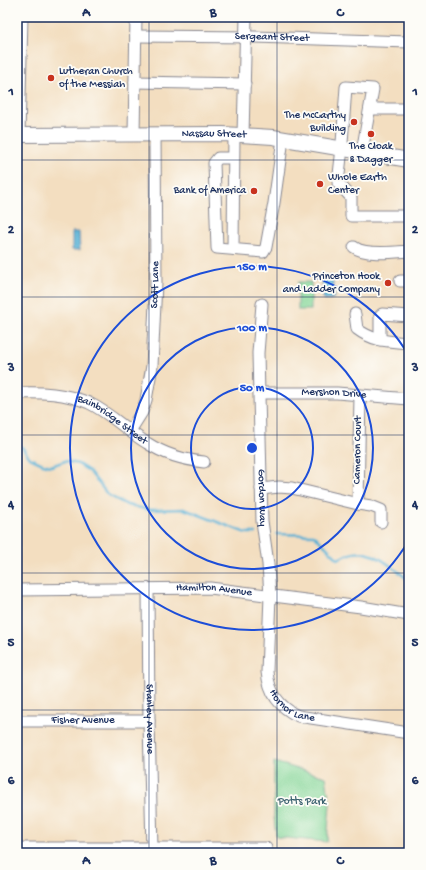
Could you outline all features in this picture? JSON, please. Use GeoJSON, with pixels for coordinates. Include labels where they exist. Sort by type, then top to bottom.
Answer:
{"type":"FeatureCollection","features":[{"type":"Feature","properties":{"kind":"main road","name":"Nassau Street"},"geometry":{"type":"LineString","coordinates":[[18,135],[238,135],[283,139],[409,160]]}},
{"type":"Feature","properties":{"kind":"street"},"geometry":{"type":"LineString","coordinates":[[18,135],[22,17]]}},
{"type":"Feature","properties":{"kind":"street"},"geometry":{"type":"LineString","coordinates":[[134,134],[136,17]]}},
{"type":"Feature","properties":{"kind":"street"},"geometry":{"type":"LineString","coordinates":[[233,249],[233,158],[238,135],[244,84],[246,17]]}},
{"type":"Feature","properties":{"kind":"street","name":"Sergeant Street"},"geometry":{"type":"LineString","coordinates":[[136,36],[246,37],[409,42]]}},
{"type":"Feature","properties":{"kind":"street"},"geometry":{"type":"LineString","coordinates":[[135,82],[244,84]]}},
{"type":"Feature","properties":{"kind":"street"},"geometry":{"type":"LineString","coordinates":[[362,152],[373,89],[346,86],[338,184],[351,197],[351,216],[409,216]]}},
{"type":"Feature","properties":{"kind":"street"},"geometry":{"type":"LineString","coordinates":[[370,109],[409,109]]}},
{"type":"Feature","properties":{"kind":"street","name":"Scott Lane"},"geometry":{"type":"LineString","coordinates":[[130,431],[142,412],[146,400],[152,359],[156,283],[155,134]]}},
{"type":"Feature","properties":{"kind":"street"},"geometry":{"type":"LineString","coordinates":[[233,158],[218,158],[214,163],[217,248],[263,252],[266,247],[274,203],[283,139]]}},
{"type":"Feature","properties":{"kind":"street"},"geometry":{"type":"LineString","coordinates":[[354,248],[358,251],[381,253],[409,251]]}},
{"type":"Feature","properties":{"kind":"street","name":"Gordon Way"},"geometry":{"type":"LineString","coordinates":[[262,304],[258,353],[263,534],[268,564],[270,596]]}},
{"type":"Feature","properties":{"kind":"street"},"geometry":{"type":"LineString","coordinates":[[355,314],[357,329],[365,335],[380,340],[409,342]]}},
{"type":"Feature","properties":{"kind":"street"},"geometry":{"type":"LineString","coordinates":[[380,340],[380,316],[382,314],[409,316]]}},
{"type":"Feature","properties":{"kind":"street","name":"Bainbridge Street"},"geometry":{"type":"LineString","coordinates":[[17,393],[46,392],[76,398],[102,411],[159,450],[174,456],[204,462]]}},
{"type":"Feature","properties":{"kind":"street","name":"Mershon Drive"},"geometry":{"type":"LineString","coordinates":[[260,394],[337,393],[409,399]]}},
{"type":"Feature","properties":{"kind":"street","name":"Cameron Court"},"geometry":{"type":"LineString","coordinates":[[358,504],[360,395]]}},
{"type":"Feature","properties":{"kind":"street"},"geometry":{"type":"LineString","coordinates":[[262,489],[279,487],[292,488],[371,506],[380,510],[381,522]]}},
{"type":"Feature","properties":{"kind":"street","name":"Hamilton Avenue"},"geometry":{"type":"LineString","coordinates":[[17,590],[210,588],[409,615]]}},
{"type":"Feature","properties":{"kind":"street","name":"Stanley Avenue"},"geometry":{"type":"LineString","coordinates":[[148,589],[152,849]]}},
{"type":"Feature","properties":{"kind":"street","name":"Hornor Lane"},"geometry":{"type":"LineString","coordinates":[[270,596],[268,682],[271,692],[282,707],[298,716],[409,733]]}},
{"type":"Feature","properties":{"kind":"street","name":"Fisher Avenue"},"geometry":{"type":"LineString","coordinates":[[17,721],[149,721]]}},
{"type":"Feature","properties":{"kind":"street"},"geometry":{"type":"LineString","coordinates":[[17,848],[266,850]]}},
{"type":"Feature","properties":{"kind":"green space"},"geometry":{"type":"Polygon","coordinates":[[[298,282],[311,282],[311,310],[298,310],[298,282]]]}},
{"type":"Feature","properties":{"kind":"green space","name":"Potts Park"},"geometry":{"type":"Polygon","coordinates":[[[274,762],[326,777],[330,804],[327,842],[276,837],[274,816],[274,762]]]}},
{"type":"Feature","properties":{"kind":"water"},"geometry":{"type":"Polygon","coordinates":[[[72,232],[79,232],[80,250],[72,250],[72,232]]]}},
{"type":"Feature","properties":{"kind":"water"},"geometry":{"type":"Polygon","coordinates":[[[332,276],[335,298],[326,300],[323,298],[322,277],[332,276]]]}},
{"type":"Feature","properties":{"kind":"waterway"},"geometry":{"type":"LineString","coordinates":[[17,447],[22,447],[30,458],[43,464],[51,466],[65,461],[78,464],[89,471],[108,495],[127,505],[150,510],[184,509],[246,533],[256,533]]}},
{"type":"Feature","properties":{"kind":"waterway"},"geometry":{"type":"LineString","coordinates":[[277,534],[314,535],[338,559],[346,555],[358,553],[373,555],[387,563],[406,578]]}},
{"type":"Feature","properties":{"kind":"place","name":"Lutheran Church of the Messiah"},"geometry":{"type":"Point","coordinates":[51,78]}},
{"type":"Feature","properties":{"kind":"place","name":"The McCarthy Building"},"geometry":{"type":"Point","coordinates":[354,122]}},
{"type":"Feature","properties":{"kind":"place","name":"The Cloak & Dagger"},"geometry":{"type":"Point","coordinates":[371,134]}},
{"type":"Feature","properties":{"kind":"place","name":"Whole Earth Center"},"geometry":{"type":"Point","coordinates":[320,184]}},
{"type":"Feature","properties":{"kind":"place","name":"Bank of America"},"geometry":{"type":"Point","coordinates":[254,191]}},
{"type":"Feature","properties":{"kind":"place","name":"Princeton Hook and Ladder Company"},"geometry":{"type":"Point","coordinates":[388,283]}}]}
